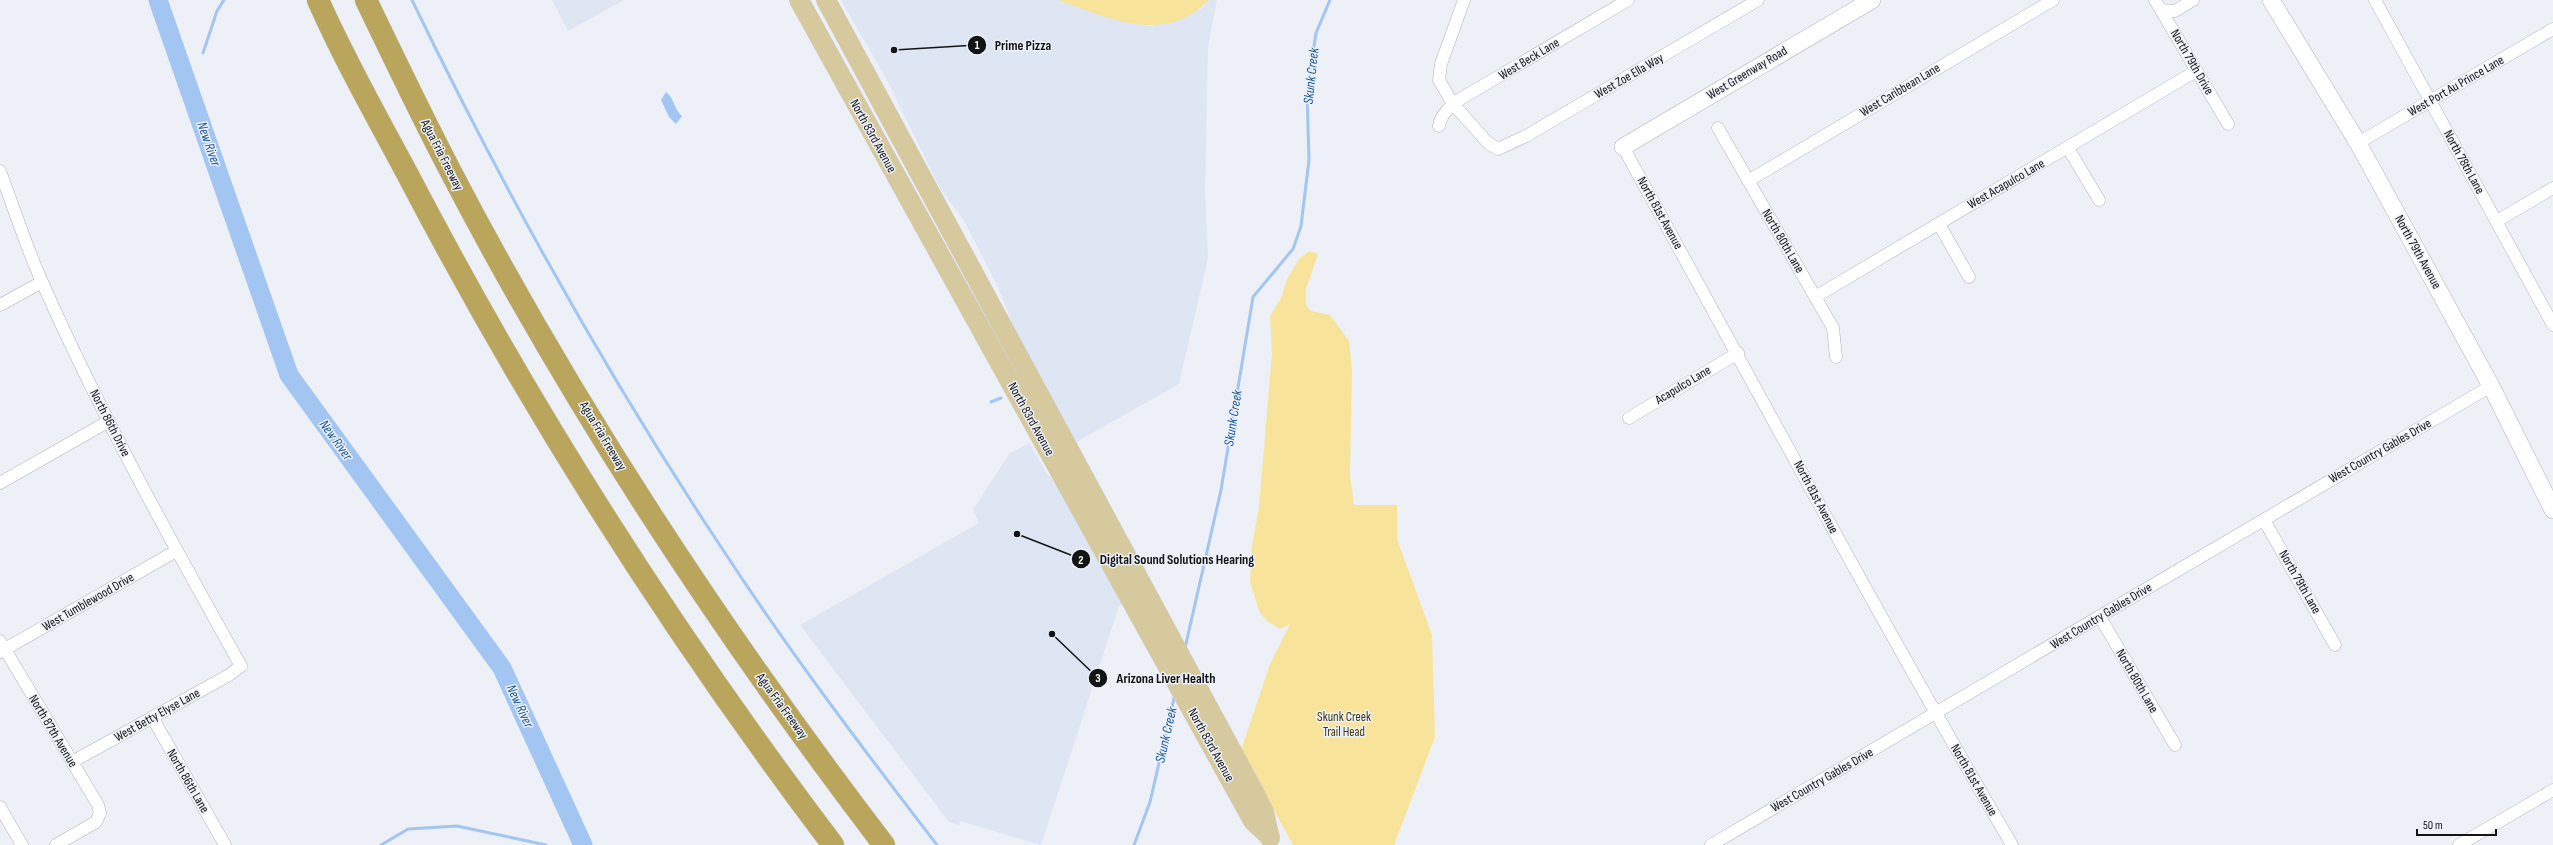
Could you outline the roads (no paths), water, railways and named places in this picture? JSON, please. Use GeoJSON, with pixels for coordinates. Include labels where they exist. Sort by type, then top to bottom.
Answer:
{"type":"FeatureCollection","features":[{"type":"Feature","properties":{"kind":"highway"},"geometry":{"type":"LineString","coordinates":[[318,0],[463,281],[599,509],[763,752],[833,845]]}},
{"type":"Feature","properties":{"kind":"highway","name":"Agua Fria Freeway"},"geometry":{"type":"LineString","coordinates":[[366,0],[453,176],[521,299],[621,466],[750,663],[884,845]]}},
{"type":"Feature","properties":{"kind":"highway"},"geometry":{"type":"LineString","coordinates":[[371,0],[401,72]]}},
{"type":"Feature","properties":{"kind":"main road","name":"North 83rd Avenue"},"geometry":{"type":"LineString","coordinates":[[799,0],[1246,809],[1253,821],[1271,840]]}},
{"type":"Feature","properties":{"kind":"main road","name":"North 83rd Avenue"},"geometry":{"type":"LineString","coordinates":[[826,0],[963,250],[1135,574],[1253,790],[1264,812],[1271,840]]}},
{"type":"Feature","properties":{"kind":"street"},"geometry":{"type":"LineString","coordinates":[[1453,104],[1442,88],[1439,73],[1464,0]]}},
{"type":"Feature","properties":{"kind":"street","name":"West Beck Lane"},"geometry":{"type":"LineString","coordinates":[[1439,126],[1440,119],[1453,104],[1628,0]]}},
{"type":"Feature","properties":{"kind":"street","name":"West Zoe Ella Way"},"geometry":{"type":"LineString","coordinates":[[1453,104],[1488,144],[1498,149],[1515,142],[1758,0]]}},
{"type":"Feature","properties":{"kind":"street","name":"West Caribbean Lane"},"geometry":{"type":"LineString","coordinates":[[1748,181],[2053,0]]}},
{"type":"Feature","properties":{"kind":"street"},"geometry":{"type":"LineString","coordinates":[[2162,3],[2175,11],[2193,0]]}},
{"type":"Feature","properties":{"kind":"street","name":"North 79th Avenue"},"geometry":{"type":"LineString","coordinates":[[2271,0],[2358,143],[2491,386],[2553,510]]}},
{"type":"Feature","properties":{"kind":"street","name":"North 78th Lane"},"geometry":{"type":"LineString","coordinates":[[2375,0],[2553,325]]}},
{"type":"Feature","properties":{"kind":"street","name":"West Greenway Road"},"geometry":{"type":"LineString","coordinates":[[1623,147],[1868,1]]}},
{"type":"Feature","properties":{"kind":"street","name":"North 79th Drive"},"geometry":{"type":"LineString","coordinates":[[2162,3],[2196,71],[2228,124]]}},
{"type":"Feature","properties":{"kind":"street","name":"West Port Au Prince Lane"},"geometry":{"type":"LineString","coordinates":[[2358,143],[2553,29]]}},
{"type":"Feature","properties":{"kind":"street","name":"West Acapulco Lane"},"geometry":{"type":"LineString","coordinates":[[1816,297],[2196,71]]}},
{"type":"Feature","properties":{"kind":"street","name":"North 80th Lane"},"geometry":{"type":"LineString","coordinates":[[1718,128],[1816,297],[1832,328],[1836,357]]}},
{"type":"Feature","properties":{"kind":"street","name":"North 81st Avenue"},"geometry":{"type":"LineString","coordinates":[[1623,147],[1738,353],[1935,714],[2012,845]]}},
{"type":"Feature","properties":{"kind":"street"},"geometry":{"type":"LineString","coordinates":[[2068,148],[2099,200]]}},
{"type":"Feature","properties":{"kind":"street","name":"North 86th Drive"},"geometry":{"type":"LineString","coordinates":[[0,171],[42,282],[109,421],[176,551],[241,666]]}},
{"type":"Feature","properties":{"kind":"street"},"geometry":{"type":"LineString","coordinates":[[2497,222],[2553,188]]}},
{"type":"Feature","properties":{"kind":"street"},"geometry":{"type":"LineString","coordinates":[[1939,224],[1969,277]]}},
{"type":"Feature","properties":{"kind":"street"},"geometry":{"type":"LineString","coordinates":[[0,305],[42,282]]}},
{"type":"Feature","properties":{"kind":"street","name":"Acapulco Lane"},"geometry":{"type":"LineString","coordinates":[[1629,418],[1738,353]]}},
{"type":"Feature","properties":{"kind":"street","name":"West Country Gables Drive"},"geometry":{"type":"LineString","coordinates":[[1711,845],[2491,386]]}},
{"type":"Feature","properties":{"kind":"street"},"geometry":{"type":"LineString","coordinates":[[0,483],[109,421]]}},
{"type":"Feature","properties":{"kind":"street","name":"North 79th Lane"},"geometry":{"type":"LineString","coordinates":[[2264,520],[2335,644]]}},
{"type":"Feature","properties":{"kind":"street","name":"West Tumblewood Drive"},"geometry":{"type":"LineString","coordinates":[[2,648],[176,551]]}},
{"type":"Feature","properties":{"kind":"street","name":"North 80th Lane"},"geometry":{"type":"LineString","coordinates":[[2100,616],[2175,745]]}},
{"type":"Feature","properties":{"kind":"street","name":"North 87th Avenue"},"geometry":{"type":"LineString","coordinates":[[2,648],[98,805],[100,813],[96,822],[56,845]]}},
{"type":"Feature","properties":{"kind":"street","name":"West Betty Elyse Lane"},"geometry":{"type":"LineString","coordinates":[[72,762],[229,675],[241,666]]}},
{"type":"Feature","properties":{"kind":"street","name":"North 86th Lane"},"geometry":{"type":"LineString","coordinates":[[152,717],[225,845]]}},
{"type":"Feature","properties":{"kind":"street"},"geometry":{"type":"LineString","coordinates":[[2459,845],[2553,790]]}},
{"type":"Feature","properties":{"kind":"street"},"geometry":{"type":"LineString","coordinates":[[0,807],[22,845]]}},
{"type":"Feature","properties":{"kind":"water"},"geometry":{"type":"Polygon","coordinates":[[[666,92],[671,98],[679,114],[682,116],[676,124],[669,117],[661,100],[666,92]]]}},
{"type":"Feature","properties":{"kind":"waterway","name":"New River"},"geometry":{"type":"LineString","coordinates":[[158,0],[289,375],[502,668],[583,845]]}},
{"type":"Feature","properties":{"kind":"waterway"},"geometry":{"type":"LineString","coordinates":[[203,53],[217,11],[224,0]]}},
{"type":"Feature","properties":{"kind":"waterway"},"geometry":{"type":"LineString","coordinates":[[412,0],[483,142],[559,282],[599,351],[682,487],[750,591],[802,665],[937,845]]}},
{"type":"Feature","properties":{"kind":"waterway","name":"Skunk Creek"},"geometry":{"type":"LineString","coordinates":[[1185,648],[1221,490],[1253,297],[1293,249],[1301,226],[1309,160],[1307,93],[1316,33],[1330,0]]}},
{"type":"Feature","properties":{"kind":"waterway"},"geometry":{"type":"LineString","coordinates":[[991,402],[1001,398]]}},
{"type":"Feature","properties":{"kind":"waterway","name":"Skunk Creek"},"geometry":{"type":"LineString","coordinates":[[1134,845],[1150,802],[1175,694]]}},
{"type":"Feature","properties":{"kind":"waterway"},"geometry":{"type":"LineString","coordinates":[[381,845],[408,829],[457,826],[546,845]]}},
{"type":"Feature","properties":{"kind":"place","name":"Prime Pizza"},"geometry":{"type":"Point","coordinates":[894,50]}},
{"type":"Feature","properties":{"kind":"place","name":"Digital Sound Solutions Hearing"},"geometry":{"type":"Point","coordinates":[1017,534]}},
{"type":"Feature","properties":{"kind":"place","name":"Arizona Liver Health"},"geometry":{"type":"Point","coordinates":[1052,634]}},
{"type":"Feature","properties":{"kind":"park label","name":"Skunk Creek Trail Head"},"geometry":{"type":"Point","coordinates":[1344,724]}}]}
